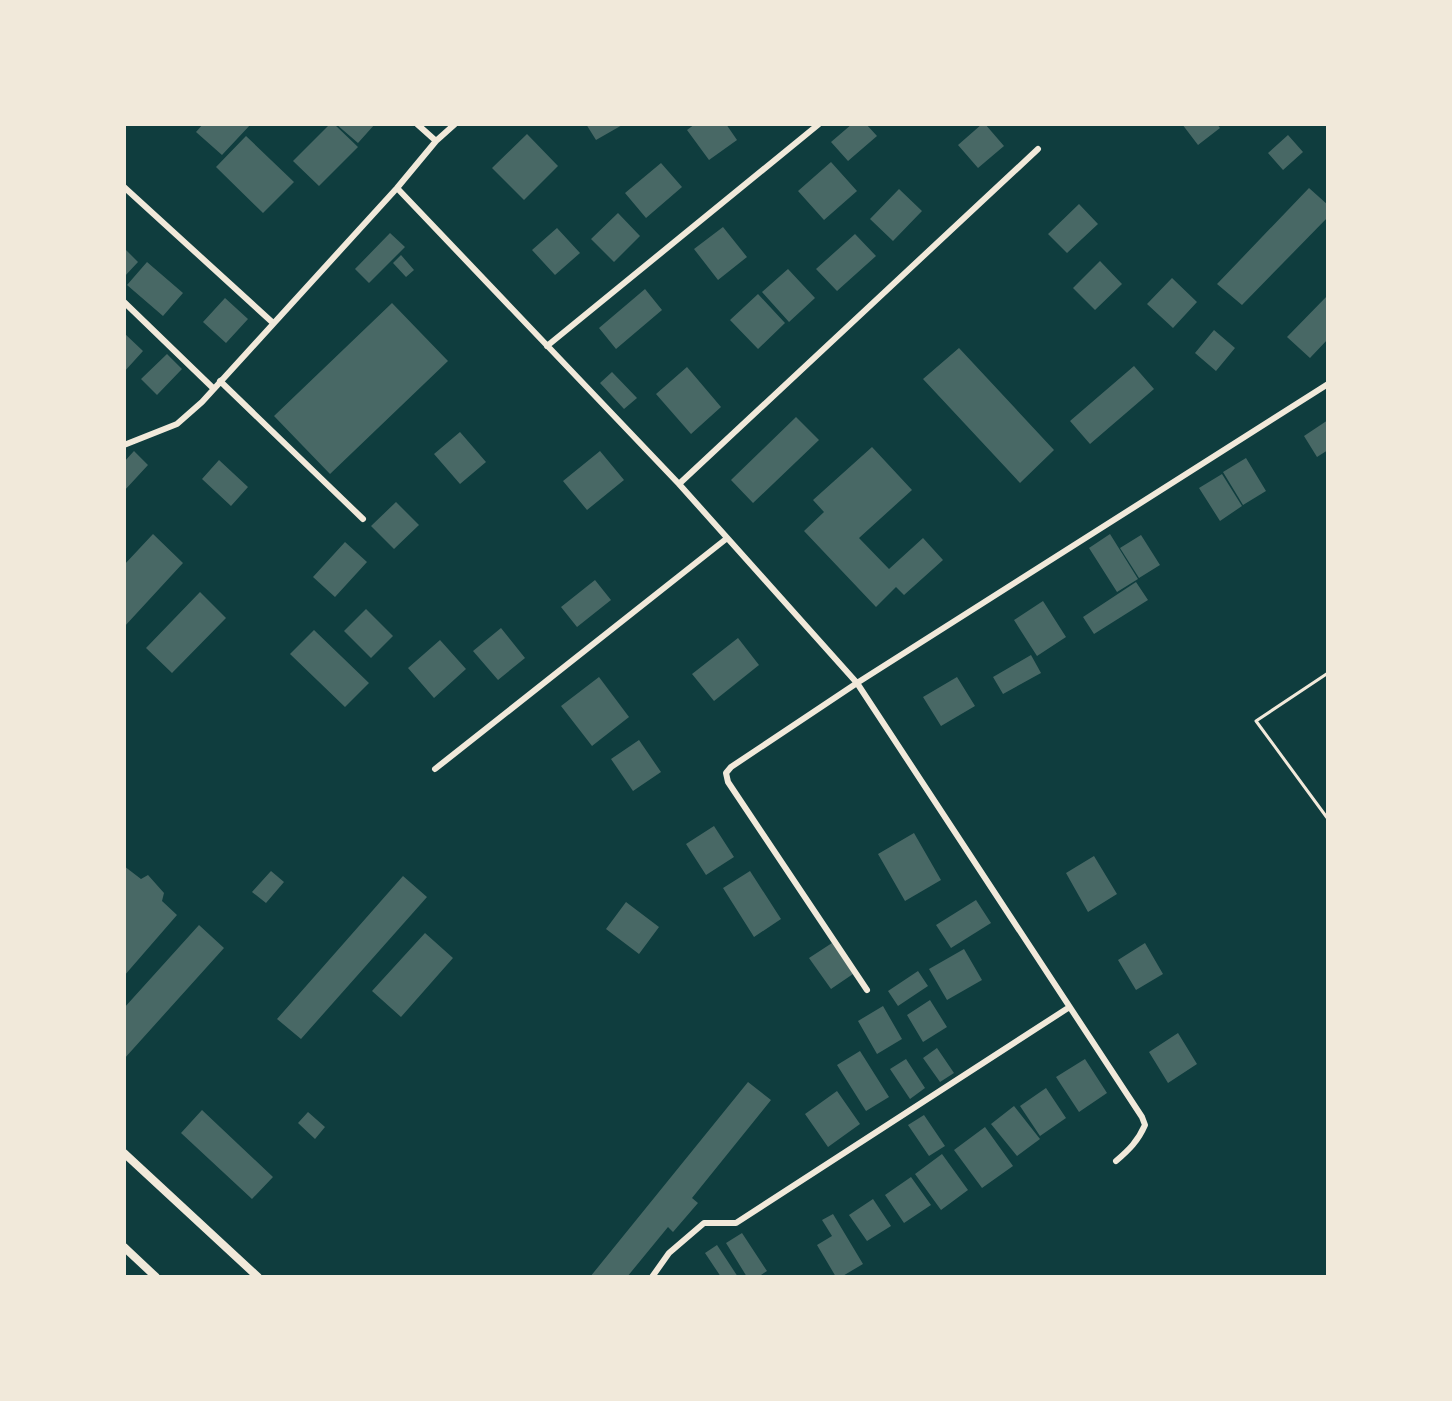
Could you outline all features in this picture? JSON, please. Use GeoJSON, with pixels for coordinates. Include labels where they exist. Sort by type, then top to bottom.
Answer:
{"type":"FeatureCollection","features":[{"type":"Feature","properties":{"kind":"street"},"geometry":{"type":"LineString","coordinates":[[417,124],[436,141]]}},
{"type":"Feature","properties":{"kind":"street"},"geometry":{"type":"LineString","coordinates":[[124,445],[177,424],[214,389],[436,141],[455,124]]}},
{"type":"Feature","properties":{"kind":"street"},"geometry":{"type":"LineString","coordinates":[[547,346],[819,124]]}},
{"type":"Feature","properties":{"kind":"street"},"geometry":{"type":"LineString","coordinates":[[679,484],[1038,149]]}},
{"type":"Feature","properties":{"kind":"street"},"geometry":{"type":"LineString","coordinates":[[124,187],[272,322]]}},
{"type":"Feature","properties":{"kind":"street"},"geometry":{"type":"LineString","coordinates":[[397,188],[679,484],[857,683],[1145,1125],[1133,1146],[1116,1161]]}},
{"type":"Feature","properties":{"kind":"street"},"geometry":{"type":"LineString","coordinates":[[124,302],[214,389]]}},
{"type":"Feature","properties":{"kind":"street"},"geometry":{"type":"LineString","coordinates":[[220,381],[363,519]]}},
{"type":"Feature","properties":{"kind":"street"},"geometry":{"type":"LineString","coordinates":[[867,990],[728,782],[726,773],[857,683],[1328,384]]}},
{"type":"Feature","properties":{"kind":"street"},"geometry":{"type":"LineString","coordinates":[[435,769],[726,539]]}},
{"type":"Feature","properties":{"kind":"street"},"geometry":{"type":"LineString","coordinates":[[652,1277],[669,1253],[704,1223],[736,1223],[1068,1008]]}},
{"type":"Feature","properties":{"kind":"street"},"geometry":{"type":"LineString","coordinates":[[124,1153],[258,1277]]}},
{"type":"Feature","properties":{"kind":"street"},"geometry":{"type":"LineString","coordinates":[[124,1247],[156,1277]]}},
{"type":"Feature","properties":{"kind":"lane"},"geometry":{"type":"LineString","coordinates":[[1328,673],[1256,721],[1328,819]]}},
{"type":"Feature","properties":{"kind":"building"},"geometry":{"type":"Polygon","coordinates":[[[203,124],[251,124],[222,155],[196,132],[203,124]]]}},
{"type":"Feature","properties":{"kind":"building"},"geometry":{"type":"Polygon","coordinates":[[[330,124],[334,124],[358,147],[319,186],[293,161],[330,124]]]}},
{"type":"Feature","properties":{"kind":"building"},"geometry":{"type":"Polygon","coordinates":[[[336,124],[375,124],[358,143],[336,124]]]}},
{"type":"Feature","properties":{"kind":"building"},"geometry":{"type":"Polygon","coordinates":[[[586,124],[624,124],[596,140],[586,124]]]}},
{"type":"Feature","properties":{"kind":"building"},"geometry":{"type":"Polygon","coordinates":[[[695,124],[726,124],[737,140],[709,160],[687,130],[695,124]]]}},
{"type":"Feature","properties":{"kind":"building"},"geometry":{"type":"Polygon","coordinates":[[[852,124],[866,124],[877,136],[848,161],[831,142],[852,124]]]}},
{"type":"Feature","properties":{"kind":"building"},"geometry":{"type":"Polygon","coordinates":[[[982,124],[1004,146],[978,168],[958,145],[982,124]]]}},
{"type":"Feature","properties":{"kind":"building"},"geometry":{"type":"Polygon","coordinates":[[[1182,124],[1217,124],[1220,128],[1198,145],[1182,124]]]}},
{"type":"Feature","properties":{"kind":"building"},"geometry":{"type":"Polygon","coordinates":[[[527,134],[558,166],[524,200],[492,168],[527,134]]]}},
{"type":"Feature","properties":{"kind":"building"},"geometry":{"type":"Polygon","coordinates":[[[1288,135],[1303,152],[1283,170],[1268,153],[1288,135]]]}},
{"type":"Feature","properties":{"kind":"building"},"geometry":{"type":"Polygon","coordinates":[[[246,136],[294,182],[263,213],[216,167],[246,136]]]}},
{"type":"Feature","properties":{"kind":"building"},"geometry":{"type":"Polygon","coordinates":[[[831,162],[857,191],[824,220],[798,191],[831,162]]]}},
{"type":"Feature","properties":{"kind":"building"},"geometry":{"type":"Polygon","coordinates":[[[661,163],[682,187],[646,218],[625,193],[661,163]]]}},
{"type":"Feature","properties":{"kind":"building"},"geometry":{"type":"Polygon","coordinates":[[[1309,188],[1328,205],[1328,217],[1242,305],[1217,284],[1309,188]]]}},
{"type":"Feature","properties":{"kind":"building"},"geometry":{"type":"Polygon","coordinates":[[[899,189],[922,211],[893,241],[870,219],[899,189]]]}},
{"type":"Feature","properties":{"kind":"building"},"geometry":{"type":"Polygon","coordinates":[[[1079,204],[1098,224],[1067,253],[1048,234],[1079,204]]]}},
{"type":"Feature","properties":{"kind":"building"},"geometry":{"type":"Polygon","coordinates":[[[618,213],[640,236],[614,262],[591,239],[618,213]]]}},
{"type":"Feature","properties":{"kind":"building"},"geometry":{"type":"Polygon","coordinates":[[[723,227],[747,257],[718,280],[694,249],[723,227]]]}},
{"type":"Feature","properties":{"kind":"building"},"geometry":{"type":"Polygon","coordinates":[[[557,228],[580,253],[555,275],[532,250],[557,228]]]}},
{"type":"Feature","properties":{"kind":"building"},"geometry":{"type":"Polygon","coordinates":[[[390,233],[405,247],[369,283],[355,269],[390,233]]]}},
{"type":"Feature","properties":{"kind":"building"},"geometry":{"type":"Polygon","coordinates":[[[855,234],[876,256],[837,291],[816,269],[855,234]]]}},
{"type":"Feature","properties":{"kind":"building"},"geometry":{"type":"Polygon","coordinates":[[[124,248],[138,262],[124,277],[124,248]]]}},
{"type":"Feature","properties":{"kind":"building"},"geometry":{"type":"Polygon","coordinates":[[[401,255],[414,270],[406,277],[393,263],[401,255]]]}},
{"type":"Feature","properties":{"kind":"building"},"geometry":{"type":"Polygon","coordinates":[[[1100,261],[1122,284],[1095,310],[1073,288],[1100,261]]]}},
{"type":"Feature","properties":{"kind":"building"},"geometry":{"type":"Polygon","coordinates":[[[147,262],[183,293],[163,316],[127,285],[147,262]]]}},
{"type":"Feature","properties":{"kind":"building"},"geometry":{"type":"Polygon","coordinates":[[[788,269],[815,298],[789,322],[762,292],[788,269]]]}},
{"type":"Feature","properties":{"kind":"building"},"geometry":{"type":"Polygon","coordinates":[[[1172,278],[1197,302],[1173,328],[1147,304],[1172,278]]]}},
{"type":"Feature","properties":{"kind":"building"},"geometry":{"type":"Polygon","coordinates":[[[645,289],[662,310],[616,349],[599,328],[645,289]]]}},
{"type":"Feature","properties":{"kind":"building"},"geometry":{"type":"Polygon","coordinates":[[[758,294],[785,323],[758,349],[730,320],[758,294]]]}},
{"type":"Feature","properties":{"kind":"building"},"geometry":{"type":"Polygon","coordinates":[[[1328,295],[1328,339],[1310,358],[1287,337],[1328,295]]]}},
{"type":"Feature","properties":{"kind":"building"},"geometry":{"type":"Polygon","coordinates":[[[225,298],[248,319],[226,343],[203,322],[225,298]]]}},
{"type":"Feature","properties":{"kind":"building"},"geometry":{"type":"Polygon","coordinates":[[[392,303],[448,361],[330,474],[274,416],[392,303]]]}},
{"type":"Feature","properties":{"kind":"building"},"geometry":{"type":"Polygon","coordinates":[[[1214,330],[1235,348],[1216,371],[1195,353],[1214,330]]]}},
{"type":"Feature","properties":{"kind":"building"},"geometry":{"type":"Polygon","coordinates":[[[124,333],[143,351],[124,372],[124,333]]]}},
{"type":"Feature","properties":{"kind":"building"},"geometry":{"type":"Polygon","coordinates":[[[959,348],[1054,450],[1020,483],[923,379],[959,348]]]}},
{"type":"Feature","properties":{"kind":"building"},"geometry":{"type":"Polygon","coordinates":[[[167,354],[182,369],[157,395],[141,379],[167,354]]]}},
{"type":"Feature","properties":{"kind":"building"},"geometry":{"type":"Polygon","coordinates":[[[1134,366],[1154,389],[1090,444],[1070,421],[1134,366]]]}},
{"type":"Feature","properties":{"kind":"building"},"geometry":{"type":"Polygon","coordinates":[[[687,367],[721,407],[691,434],[656,394],[687,367]]]}},
{"type":"Feature","properties":{"kind":"building"},"geometry":{"type":"Polygon","coordinates":[[[612,372],[637,398],[624,409],[600,383],[612,372]]]}},
{"type":"Feature","properties":{"kind":"building"},"geometry":{"type":"Polygon","coordinates":[[[796,417],[819,440],[753,503],[731,480],[796,417]]]}},
{"type":"Feature","properties":{"kind":"building"},"geometry":{"type":"Polygon","coordinates":[[[1328,420],[1328,450],[1317,457],[1304,436],[1328,420]]]}},
{"type":"Feature","properties":{"kind":"building"},"geometry":{"type":"Polygon","coordinates":[[[460,432],[486,462],[460,484],[434,454],[460,432]]]}},
{"type":"Feature","properties":{"kind":"building"},"geometry":{"type":"Polygon","coordinates":[[[872,447],[912,490],[859,538],[889,569],[923,538],[943,560],[904,595],[896,587],[876,607],[804,531],[824,512],[813,500],[872,447]]]}},
{"type":"Feature","properties":{"kind":"building"},"geometry":{"type":"Polygon","coordinates":[[[134,451],[148,465],[124,491],[124,462],[134,451]]]}},
{"type":"Feature","properties":{"kind":"building"},"geometry":{"type":"Polygon","coordinates":[[[600,451],[624,480],[587,510],[563,481],[600,451]]]}},
{"type":"Feature","properties":{"kind":"building"},"geometry":{"type":"Polygon","coordinates":[[[1246,458],[1266,491],[1243,505],[1223,472],[1246,458]]]}},
{"type":"Feature","properties":{"kind":"building"},"geometry":{"type":"Polygon","coordinates":[[[219,460],[248,487],[231,506],[202,479],[219,460]]]}},
{"type":"Feature","properties":{"kind":"building"},"geometry":{"type":"Polygon","coordinates":[[[1222,474],[1242,506],[1220,521],[1199,488],[1222,474]]]}},
{"type":"Feature","properties":{"kind":"building"},"geometry":{"type":"Polygon","coordinates":[[[396,502],[419,525],[394,549],[371,526],[396,502]]]}},
{"type":"Feature","properties":{"kind":"building"},"geometry":{"type":"Polygon","coordinates":[[[153,534],[183,563],[124,627],[124,565],[153,534]]]}},
{"type":"Feature","properties":{"kind":"building"},"geometry":{"type":"Polygon","coordinates":[[[1110,534],[1138,579],[1117,592],[1089,548],[1110,534]]]}},
{"type":"Feature","properties":{"kind":"building"},"geometry":{"type":"Polygon","coordinates":[[[1141,535],[1160,565],[1139,578],[1120,548],[1141,535]]]}},
{"type":"Feature","properties":{"kind":"building"},"geometry":{"type":"Polygon","coordinates":[[[345,542],[367,562],[335,597],[313,577],[345,542]]]}},
{"type":"Feature","properties":{"kind":"building"},"geometry":{"type":"Polygon","coordinates":[[[595,580],[611,600],[577,627],[561,607],[595,580]]]}},
{"type":"Feature","properties":{"kind":"building"},"geometry":{"type":"Polygon","coordinates":[[[1136,582],[1148,600],[1094,634],[1083,617],[1136,582]]]}},
{"type":"Feature","properties":{"kind":"building"},"geometry":{"type":"Polygon","coordinates":[[[200,592],[226,618],[172,673],[146,648],[200,592]]]}},
{"type":"Feature","properties":{"kind":"building"},"geometry":{"type":"Polygon","coordinates":[[[1043,601],[1066,637],[1037,656],[1014,620],[1043,601]]]}},
{"type":"Feature","properties":{"kind":"building"},"geometry":{"type":"Polygon","coordinates":[[[366,609],[393,636],[371,658],[344,631],[366,609]]]}},
{"type":"Feature","properties":{"kind":"building"},"geometry":{"type":"Polygon","coordinates":[[[501,628],[525,658],[498,680],[473,651],[501,628]]]}},
{"type":"Feature","properties":{"kind":"building"},"geometry":{"type":"Polygon","coordinates":[[[314,630],[369,683],[345,707],[290,654],[314,630]]]}},
{"type":"Feature","properties":{"kind":"building"},"geometry":{"type":"Polygon","coordinates":[[[738,638],[759,665],[714,701],[692,674],[738,638]]]}},
{"type":"Feature","properties":{"kind":"building"},"geometry":{"type":"Polygon","coordinates":[[[440,640],[466,669],[434,698],[408,668],[440,640]]]}},
{"type":"Feature","properties":{"kind":"building"},"geometry":{"type":"Polygon","coordinates":[[[1031,655],[1041,673],[1003,694],[993,677],[1031,655]]]}},
{"type":"Feature","properties":{"kind":"building"},"geometry":{"type":"Polygon","coordinates":[[[599,677],[629,717],[592,746],[561,706],[599,677]]]}},
{"type":"Feature","properties":{"kind":"building"},"geometry":{"type":"Polygon","coordinates":[[[957,677],[975,706],[941,726],[923,697],[957,677]]]}},
{"type":"Feature","properties":{"kind":"building"},"geometry":{"type":"Polygon","coordinates":[[[639,740],[661,772],[633,791],[611,759],[639,740]]]}},
{"type":"Feature","properties":{"kind":"building"},"geometry":{"type":"Polygon","coordinates":[[[714,826],[734,857],[706,875],[686,844],[714,826]]]}},
{"type":"Feature","properties":{"kind":"building"},"geometry":{"type":"Polygon","coordinates":[[[914,833],[941,880],[905,901],[878,854],[914,833]]]}},
{"type":"Feature","properties":{"kind":"building"},"geometry":{"type":"Polygon","coordinates":[[[1094,856],[1117,894],[1088,912],[1066,873],[1094,856]]]}},
{"type":"Feature","properties":{"kind":"building"},"geometry":{"type":"Polygon","coordinates":[[[124,866],[141,879],[148,875],[164,893],[162,901],[177,915],[124,976],[124,866]]]}},
{"type":"Feature","properties":{"kind":"building"},"geometry":{"type":"Polygon","coordinates":[[[271,871],[284,882],[266,903],[252,892],[271,871]]]}},
{"type":"Feature","properties":{"kind":"building"},"geometry":{"type":"Polygon","coordinates":[[[750,871],[781,919],[754,937],[723,888],[750,871]]]}},
{"type":"Feature","properties":{"kind":"building"},"geometry":{"type":"Polygon","coordinates":[[[403,876],[427,897],[301,1039],[277,1019],[403,876]]]}},
{"type":"Feature","properties":{"kind":"building"},"geometry":{"type":"Polygon","coordinates":[[[976,900],[991,923],[951,948],[936,925],[976,900]]]}},
{"type":"Feature","properties":{"kind":"building"},"geometry":{"type":"Polygon","coordinates":[[[626,902],[659,927],[639,954],[606,929],[626,902]]]}},
{"type":"Feature","properties":{"kind":"building"},"geometry":{"type":"Polygon","coordinates":[[[199,925],[224,948],[124,1059],[124,1008],[199,925]]]}},
{"type":"Feature","properties":{"kind":"building"},"geometry":{"type":"Polygon","coordinates":[[[425,933],[453,958],[401,1017],[372,991],[425,933]]]}},
{"type":"Feature","properties":{"kind":"building"},"geometry":{"type":"Polygon","coordinates":[[[832,943],[853,974],[831,989],[809,958],[832,943]]]}},
{"type":"Feature","properties":{"kind":"building"},"geometry":{"type":"Polygon","coordinates":[[[1145,943],[1163,974],[1136,990],[1118,960],[1145,943]]]}},
{"type":"Feature","properties":{"kind":"building"},"geometry":{"type":"Polygon","coordinates":[[[964,949],[982,980],[947,1000],[929,969],[964,949]]]}},
{"type":"Feature","properties":{"kind":"building"},"geometry":{"type":"Polygon","coordinates":[[[918,971],[928,986],[898,1006],[888,991],[918,971]]]}},
{"type":"Feature","properties":{"kind":"building"},"geometry":{"type":"Polygon","coordinates":[[[930,1000],[947,1027],[923,1042],[907,1015],[930,1000]]]}},
{"type":"Feature","properties":{"kind":"building"},"geometry":{"type":"Polygon","coordinates":[[[883,1006],[902,1039],[877,1054],[858,1021],[883,1006]]]}},
{"type":"Feature","properties":{"kind":"building"},"geometry":{"type":"Polygon","coordinates":[[[1178,1033],[1197,1064],[1168,1083],[1149,1052],[1178,1033]]]}},
{"type":"Feature","properties":{"kind":"building"},"geometry":{"type":"Polygon","coordinates":[[[937,1048],[954,1073],[940,1082],[923,1058],[937,1048]]]}},
{"type":"Feature","properties":{"kind":"building"},"geometry":{"type":"Polygon","coordinates":[[[860,1051],[889,1097],[866,1111],[837,1065],[860,1051]]]}},
{"type":"Feature","properties":{"kind":"building"},"geometry":{"type":"Polygon","coordinates":[[[906,1059],[925,1088],[910,1099],[890,1069],[906,1059]]]}},
{"type":"Feature","properties":{"kind":"building"},"geometry":{"type":"Polygon","coordinates":[[[1085,1059],[1107,1093],[1079,1112],[1056,1077],[1085,1059]]]}},
{"type":"Feature","properties":{"kind":"building"},"geometry":{"type":"Polygon","coordinates":[[[748,1082],[771,1100],[692,1198],[698,1203],[673,1232],[668,1227],[627,1277],[590,1277],[748,1082]]]}},
{"type":"Feature","properties":{"kind":"building"},"geometry":{"type":"Polygon","coordinates":[[[1046,1088],[1066,1118],[1040,1136],[1020,1106],[1046,1088]]]}},
{"type":"Feature","properties":{"kind":"building"},"geometry":{"type":"Polygon","coordinates":[[[837,1091],[860,1124],[828,1147],[805,1114],[837,1091]]]}},
{"type":"Feature","properties":{"kind":"building"},"geometry":{"type":"Polygon","coordinates":[[[1014,1106],[1040,1139],[1017,1156],[991,1124],[1014,1106]]]}},
{"type":"Feature","properties":{"kind":"building"},"geometry":{"type":"Polygon","coordinates":[[[202,1110],[273,1177],[252,1199],[181,1133],[202,1110]]]}},
{"type":"Feature","properties":{"kind":"building"},"geometry":{"type":"Polygon","coordinates":[[[308,1112],[325,1127],[315,1139],[298,1123],[308,1112]]]}},
{"type":"Feature","properties":{"kind":"building"},"geometry":{"type":"Polygon","coordinates":[[[924,1115],[945,1146],[929,1156],[908,1125],[924,1115]]]}},
{"type":"Feature","properties":{"kind":"building"},"geometry":{"type":"Polygon","coordinates":[[[985,1127],[1013,1166],[982,1188],[954,1150],[985,1127]]]}},
{"type":"Feature","properties":{"kind":"building"},"geometry":{"type":"Polygon","coordinates":[[[942,1154],[968,1190],[941,1210],[915,1174],[942,1154]]]}},
{"type":"Feature","properties":{"kind":"building"},"geometry":{"type":"Polygon","coordinates":[[[911,1177],[931,1205],[904,1223],[885,1195],[911,1177]]]}},
{"type":"Feature","properties":{"kind":"building"},"geometry":{"type":"Polygon","coordinates":[[[873,1199],[891,1226],[867,1241],[849,1215],[873,1199]]]}},
{"type":"Feature","properties":{"kind":"building"},"geometry":{"type":"Polygon","coordinates":[[[833,1214],[863,1264],[841,1277],[836,1277],[817,1245],[832,1236],[822,1220],[833,1214]]]}},
{"type":"Feature","properties":{"kind":"building"},"geometry":{"type":"Polygon","coordinates":[[[742,1233],[767,1271],[758,1277],[747,1277],[726,1243],[742,1233]]]}},
{"type":"Feature","properties":{"kind":"building"},"geometry":{"type":"Polygon","coordinates":[[[717,1245],[738,1277],[721,1277],[705,1253],[717,1245]]]}}]}
